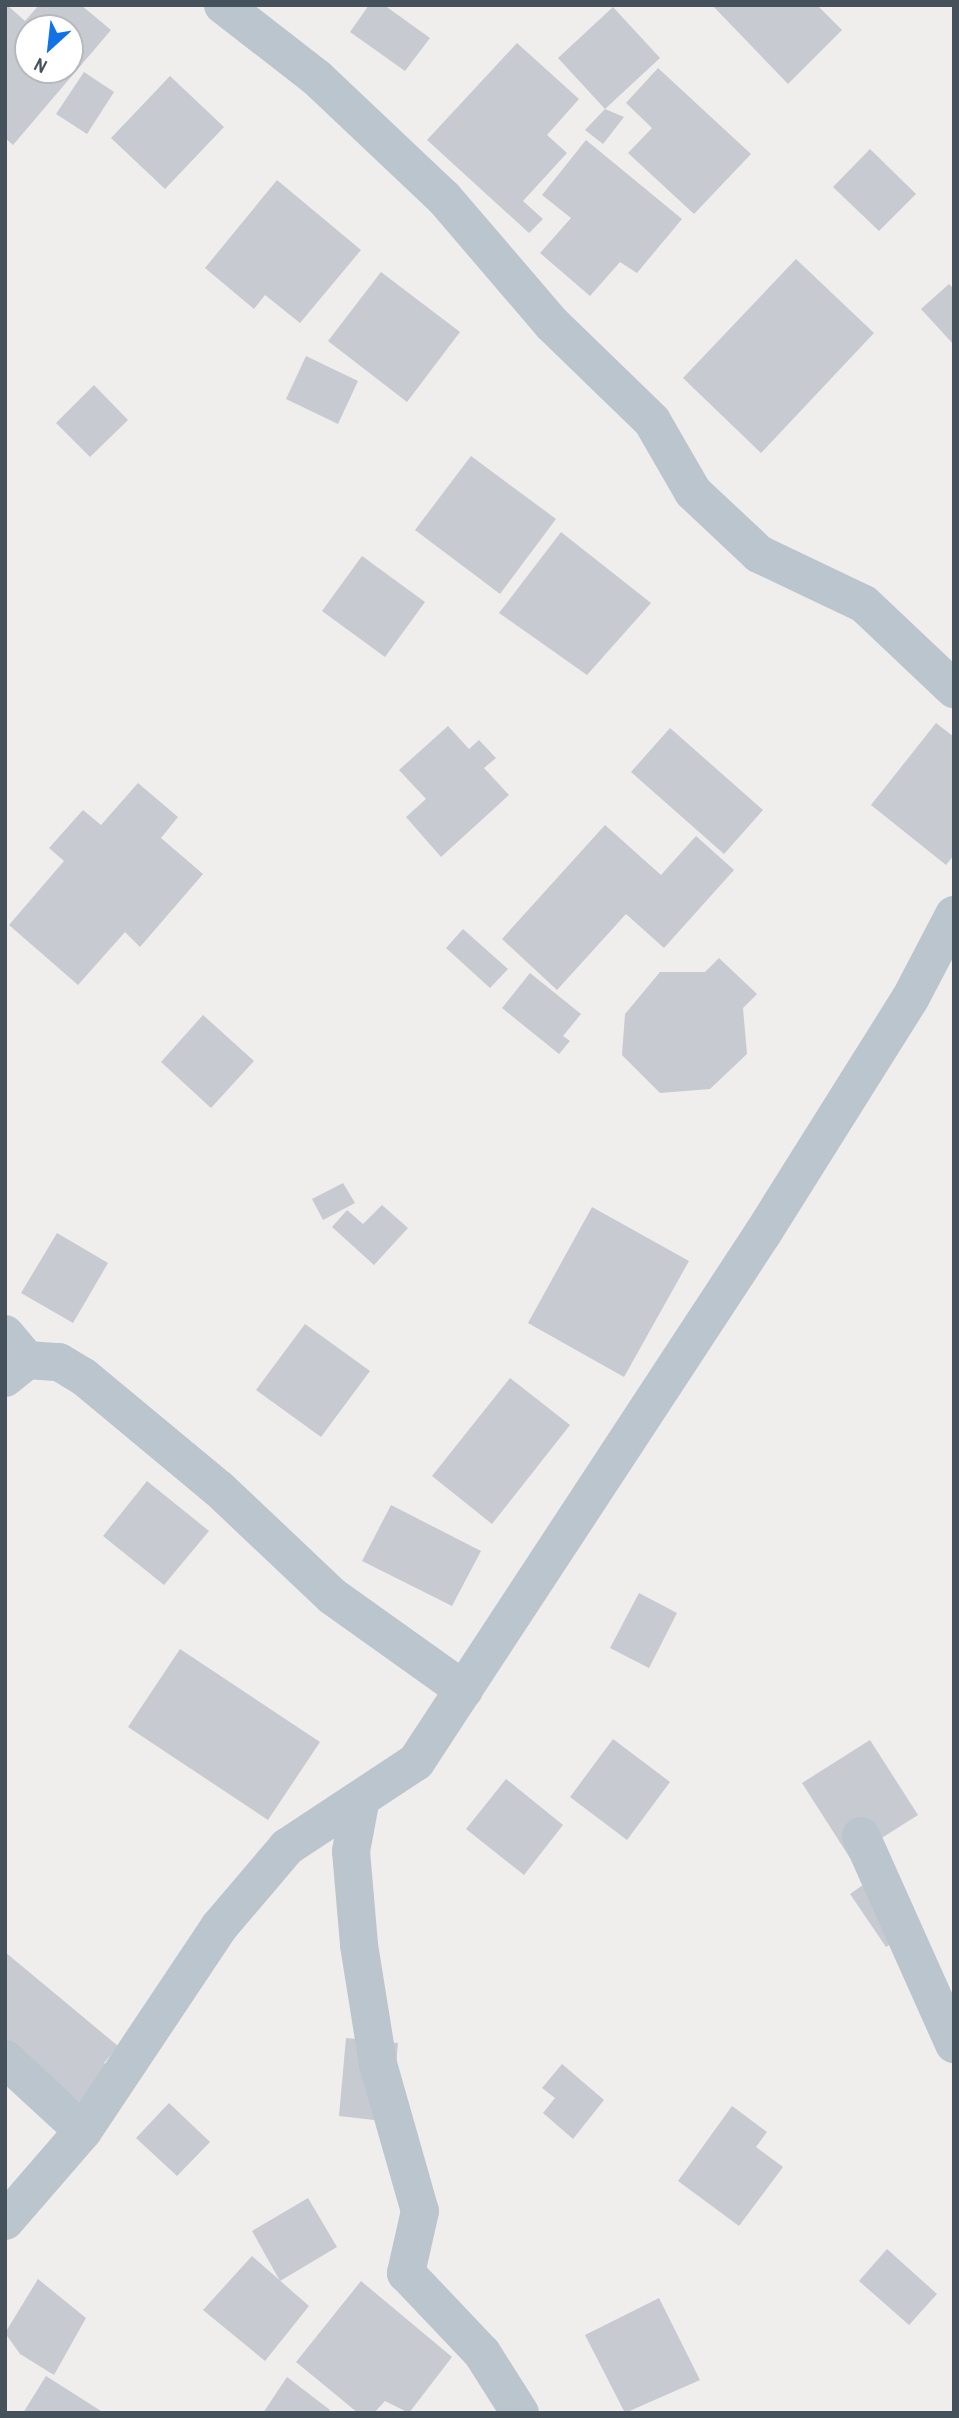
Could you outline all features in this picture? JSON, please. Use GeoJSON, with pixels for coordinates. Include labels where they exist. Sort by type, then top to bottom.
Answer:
{"type":"FeatureCollection","features":[{"type":"Feature","properties":{"kind":"street"},"geometry":{"type":"LineString","coordinates":[[223,5],[317,78],[444,198],[552,324],[652,421],[693,492],[759,554],[864,604],[954,689]]}},
{"type":"Feature","properties":{"kind":"street"},"geometry":{"type":"LineString","coordinates":[[5,2221],[83,2131],[219,1927],[287,1847],[360,1803],[416,1762],[764,1233],[910,999],[954,915]]}},
{"type":"Feature","properties":{"kind":"street"},"geometry":{"type":"LineString","coordinates":[[13,1357],[59,1362],[84,1377],[219,1489],[332,1596],[464,1690]]}},
{"type":"Feature","properties":{"kind":"street"},"geometry":{"type":"LineString","coordinates":[[360,1803],[351,1851],[359,1945],[378,2064],[420,2211],[406,2273],[482,2353],[520,2413]]}},
{"type":"Feature","properties":{"kind":"street"},"geometry":{"type":"LineString","coordinates":[[861,1836],[954,2044]]}},
{"type":"Feature","properties":{"kind":"street"},"geometry":{"type":"LineString","coordinates":[[5,2059],[83,2131]]}},
{"type":"Feature","properties":{"kind":"building"},"geometry":{"type":"Polygon","coordinates":[[[7,5],[17,14],[14,14],[14,84],[65,84],[13,145],[5,138],[7,5]]]}},
{"type":"Feature","properties":{"kind":"building"},"geometry":{"type":"Polygon","coordinates":[[[39,5],[81,5],[111,30],[84,62],[84,14],[31,14],[39,5]]]}},
{"type":"Feature","properties":{"kind":"building"},"geometry":{"type":"Polygon","coordinates":[[[369,5],[384,5],[430,38],[405,71],[350,32],[369,5]]]}},
{"type":"Feature","properties":{"kind":"building"},"geometry":{"type":"Polygon","coordinates":[[[712,5],[817,5],[842,30],[788,84],[712,5]]]}},
{"type":"Feature","properties":{"kind":"building"},"geometry":{"type":"Polygon","coordinates":[[[613,7],[660,58],[605,109],[558,58],[613,7]]]}},
{"type":"Feature","properties":{"kind":"building"},"geometry":{"type":"Polygon","coordinates":[[[517,43],[579,99],[547,135],[567,153],[523,201],[543,219],[529,233],[427,140],[517,43]]]}},
{"type":"Feature","properties":{"kind":"building"},"geometry":{"type":"Polygon","coordinates":[[[658,68],[751,154],[694,214],[628,153],[652,128],[626,103],[658,68]]]}},
{"type":"Feature","properties":{"kind":"building"},"geometry":{"type":"Polygon","coordinates":[[[84,72],[114,92],[87,134],[56,114],[76,84],[84,84],[84,72]]]}},
{"type":"Feature","properties":{"kind":"building"},"geometry":{"type":"Polygon","coordinates":[[[170,76],[224,127],[165,189],[111,138],[170,76]]]}},
{"type":"Feature","properties":{"kind":"building"},"geometry":{"type":"Polygon","coordinates":[[[605,109],[624,117],[603,144],[585,130],[605,109]]]}},
{"type":"Feature","properties":{"kind":"building"},"geometry":{"type":"Polygon","coordinates":[[[586,140],[682,219],[637,273],[620,262],[590,296],[540,253],[571,218],[542,195],[586,140]]]}},
{"type":"Feature","properties":{"kind":"building"},"geometry":{"type":"Polygon","coordinates":[[[870,149],[916,194],[879,231],[833,187],[870,149]]]}},
{"type":"Feature","properties":{"kind":"building"},"geometry":{"type":"Polygon","coordinates":[[[277,180],[361,250],[300,323],[265,295],[254,309],[205,268],[277,180]]]}},
{"type":"Feature","properties":{"kind":"building"},"geometry":{"type":"Polygon","coordinates":[[[796,259],[874,333],[761,453],[683,378],[796,259]]]}},
{"type":"Feature","properties":{"kind":"building"},"geometry":{"type":"Polygon","coordinates":[[[381,272],[460,332],[407,402],[328,341],[381,272]]]}},
{"type":"Feature","properties":{"kind":"building"},"geometry":{"type":"Polygon","coordinates":[[[949,284],[954,289],[954,345],[921,309],[949,284]]]}},
{"type":"Feature","properties":{"kind":"building"},"geometry":{"type":"Polygon","coordinates":[[[306,356],[358,381],[338,424],[286,399],[306,356]]]}},
{"type":"Feature","properties":{"kind":"building"},"geometry":{"type":"Polygon","coordinates":[[[94,385],[128,420],[90,457],[56,423],[94,385]]]}},
{"type":"Feature","properties":{"kind":"building"},"geometry":{"type":"Polygon","coordinates":[[[471,456],[556,519],[500,594],[415,530],[471,456]]]}},
{"type":"Feature","properties":{"kind":"building"},"geometry":{"type":"Polygon","coordinates":[[[561,532],[651,603],[587,675],[499,613],[561,532]]]}},
{"type":"Feature","properties":{"kind":"building"},"geometry":{"type":"Polygon","coordinates":[[[362,556],[425,602],[385,657],[322,611],[362,556]]]}},
{"type":"Feature","properties":{"kind":"building"},"geometry":{"type":"Polygon","coordinates":[[[936,723],[954,737],[954,855],[946,865],[871,805],[936,723]]]}},
{"type":"Feature","properties":{"kind":"building"},"geometry":{"type":"Polygon","coordinates":[[[448,726],[469,749],[479,740],[496,758],[484,768],[509,795],[441,857],[406,817],[426,799],[399,770],[448,726]]]}},
{"type":"Feature","properties":{"kind":"building"},"geometry":{"type":"Polygon","coordinates":[[[670,728],[763,810],[724,854],[631,772],[670,728]]]}},
{"type":"Feature","properties":{"kind":"building"},"geometry":{"type":"Polygon","coordinates":[[[138,783],[178,817],[161,838],[203,874],[140,947],[125,932],[78,985],[9,925],[64,861],[49,848],[83,810],[101,825],[138,783]]]}},
{"type":"Feature","properties":{"kind":"building"},"geometry":{"type":"Polygon","coordinates":[[[605,825],[661,875],[696,836],[734,870],[664,948],[626,914],[557,990],[502,939],[605,825]]]}},
{"type":"Feature","properties":{"kind":"building"},"geometry":{"type":"Polygon","coordinates":[[[463,929],[508,969],[490,988],[446,948],[463,929]]]}},
{"type":"Feature","properties":{"kind":"building"},"geometry":{"type":"Polygon","coordinates":[[[719,958],[757,994],[743,1008],[747,1054],[710,1089],[660,1093],[622,1055],[625,1014],[660,972],[705,972],[719,958]]]}},
{"type":"Feature","properties":{"kind":"building"},"geometry":{"type":"Polygon","coordinates":[[[530,973],[581,1014],[563,1036],[570,1041],[559,1054],[502,1008],[530,973]]]}},
{"type":"Feature","properties":{"kind":"building"},"geometry":{"type":"Polygon","coordinates":[[[203,1015],[254,1061],[211,1108],[161,1062],[203,1015]]]}},
{"type":"Feature","properties":{"kind":"building"},"geometry":{"type":"Polygon","coordinates":[[[343,1183],[355,1203],[323,1220],[312,1199],[343,1183]]]}},
{"type":"Feature","properties":{"kind":"building"},"geometry":{"type":"Polygon","coordinates":[[[382,1205],[408,1228],[374,1265],[332,1227],[347,1210],[363,1224],[382,1205]]]}},
{"type":"Feature","properties":{"kind":"building"},"geometry":{"type":"Polygon","coordinates":[[[592,1207],[689,1261],[624,1377],[528,1323],[592,1207]]]}},
{"type":"Feature","properties":{"kind":"building"},"geometry":{"type":"Polygon","coordinates":[[[57,1233],[108,1263],[73,1323],[21,1293],[57,1233]]]}},
{"type":"Feature","properties":{"kind":"building"},"geometry":{"type":"Polygon","coordinates":[[[305,1324],[370,1371],[321,1437],[256,1390],[305,1324]]]}},
{"type":"Feature","properties":{"kind":"building"},"geometry":{"type":"Polygon","coordinates":[[[510,1378],[570,1425],[492,1524],[432,1476],[510,1378]]]}},
{"type":"Feature","properties":{"kind":"building"},"geometry":{"type":"Polygon","coordinates":[[[147,1481],[209,1531],[164,1585],[103,1536],[147,1481]]]}},
{"type":"Feature","properties":{"kind":"building"},"geometry":{"type":"Polygon","coordinates":[[[391,1505],[481,1551],[452,1606],[362,1561],[391,1505]]]}},
{"type":"Feature","properties":{"kind":"building"},"geometry":{"type":"Polygon","coordinates":[[[639,1593],[677,1613],[649,1668],[610,1648],[639,1593]]]}},
{"type":"Feature","properties":{"kind":"building"},"geometry":{"type":"Polygon","coordinates":[[[180,1649],[320,1742],[268,1820],[128,1727],[180,1649]]]}},
{"type":"Feature","properties":{"kind":"building"},"geometry":{"type":"Polygon","coordinates":[[[613,1739],[670,1782],[627,1840],[570,1797],[613,1739]]]}},
{"type":"Feature","properties":{"kind":"building"},"geometry":{"type":"Polygon","coordinates":[[[870,1740],[918,1815],[850,1858],[802,1783],[870,1740]]]}},
{"type":"Feature","properties":{"kind":"building"},"geometry":{"type":"Polygon","coordinates":[[[506,1779],[563,1825],[524,1875],[466,1829],[506,1779]]]}},
{"type":"Feature","properties":{"kind":"building"},"geometry":{"type":"Polygon","coordinates":[[[877,1875],[913,1929],[886,1947],[850,1894],[877,1875]]]}},
{"type":"Feature","properties":{"kind":"building"},"geometry":{"type":"Polygon","coordinates":[[[5,1952],[118,2046],[104,2063],[132,2087],[102,2121],[5,2038],[5,1952]]]}},
{"type":"Feature","properties":{"kind":"building"},"geometry":{"type":"Polygon","coordinates":[[[346,2038],[398,2043],[391,2122],[339,2116],[346,2038]]]}},
{"type":"Feature","properties":{"kind":"building"},"geometry":{"type":"Polygon","coordinates":[[[562,2064],[604,2100],[573,2139],[543,2113],[555,2098],[542,2088],[562,2064]]]}},
{"type":"Feature","properties":{"kind":"building"},"geometry":{"type":"Polygon","coordinates":[[[169,2103],[210,2142],[177,2176],[136,2138],[169,2103]]]}},
{"type":"Feature","properties":{"kind":"building"},"geometry":{"type":"Polygon","coordinates":[[[732,2106],[767,2132],[756,2147],[783,2167],[739,2226],[678,2181],[732,2106]]]}},
{"type":"Feature","properties":{"kind":"building"},"geometry":{"type":"Polygon","coordinates":[[[308,2198],[337,2247],[280,2281],[252,2231],[308,2198]]]}},
{"type":"Feature","properties":{"kind":"building"},"geometry":{"type":"Polygon","coordinates":[[[887,2249],[937,2294],[909,2325],[859,2281],[887,2249]]]}},
{"type":"Feature","properties":{"kind":"building"},"geometry":{"type":"Polygon","coordinates":[[[252,2256],[309,2306],[265,2361],[203,2310],[252,2256]]]}},
{"type":"Feature","properties":{"kind":"building"},"geometry":{"type":"Polygon","coordinates":[[[38,2279],[86,2318],[54,2375],[20,2354],[5,2333],[38,2279]]]}},
{"type":"Feature","properties":{"kind":"building"},"geometry":{"type":"Polygon","coordinates":[[[361,2281],[452,2357],[409,2413],[385,2401],[374,2413],[358,2413],[296,2362],[361,2281]]]}},
{"type":"Feature","properties":{"kind":"building"},"geometry":{"type":"Polygon","coordinates":[[[659,2298],[700,2380],[625,2413],[585,2335],[659,2298]]]}},
{"type":"Feature","properties":{"kind":"building"},"geometry":{"type":"Polygon","coordinates":[[[46,2376],[101,2411],[100,2413],[23,2413],[46,2376]]]}},
{"type":"Feature","properties":{"kind":"building"},"geometry":{"type":"Polygon","coordinates":[[[287,2377],[330,2410],[328,2413],[263,2413],[287,2377]]]}}]}
